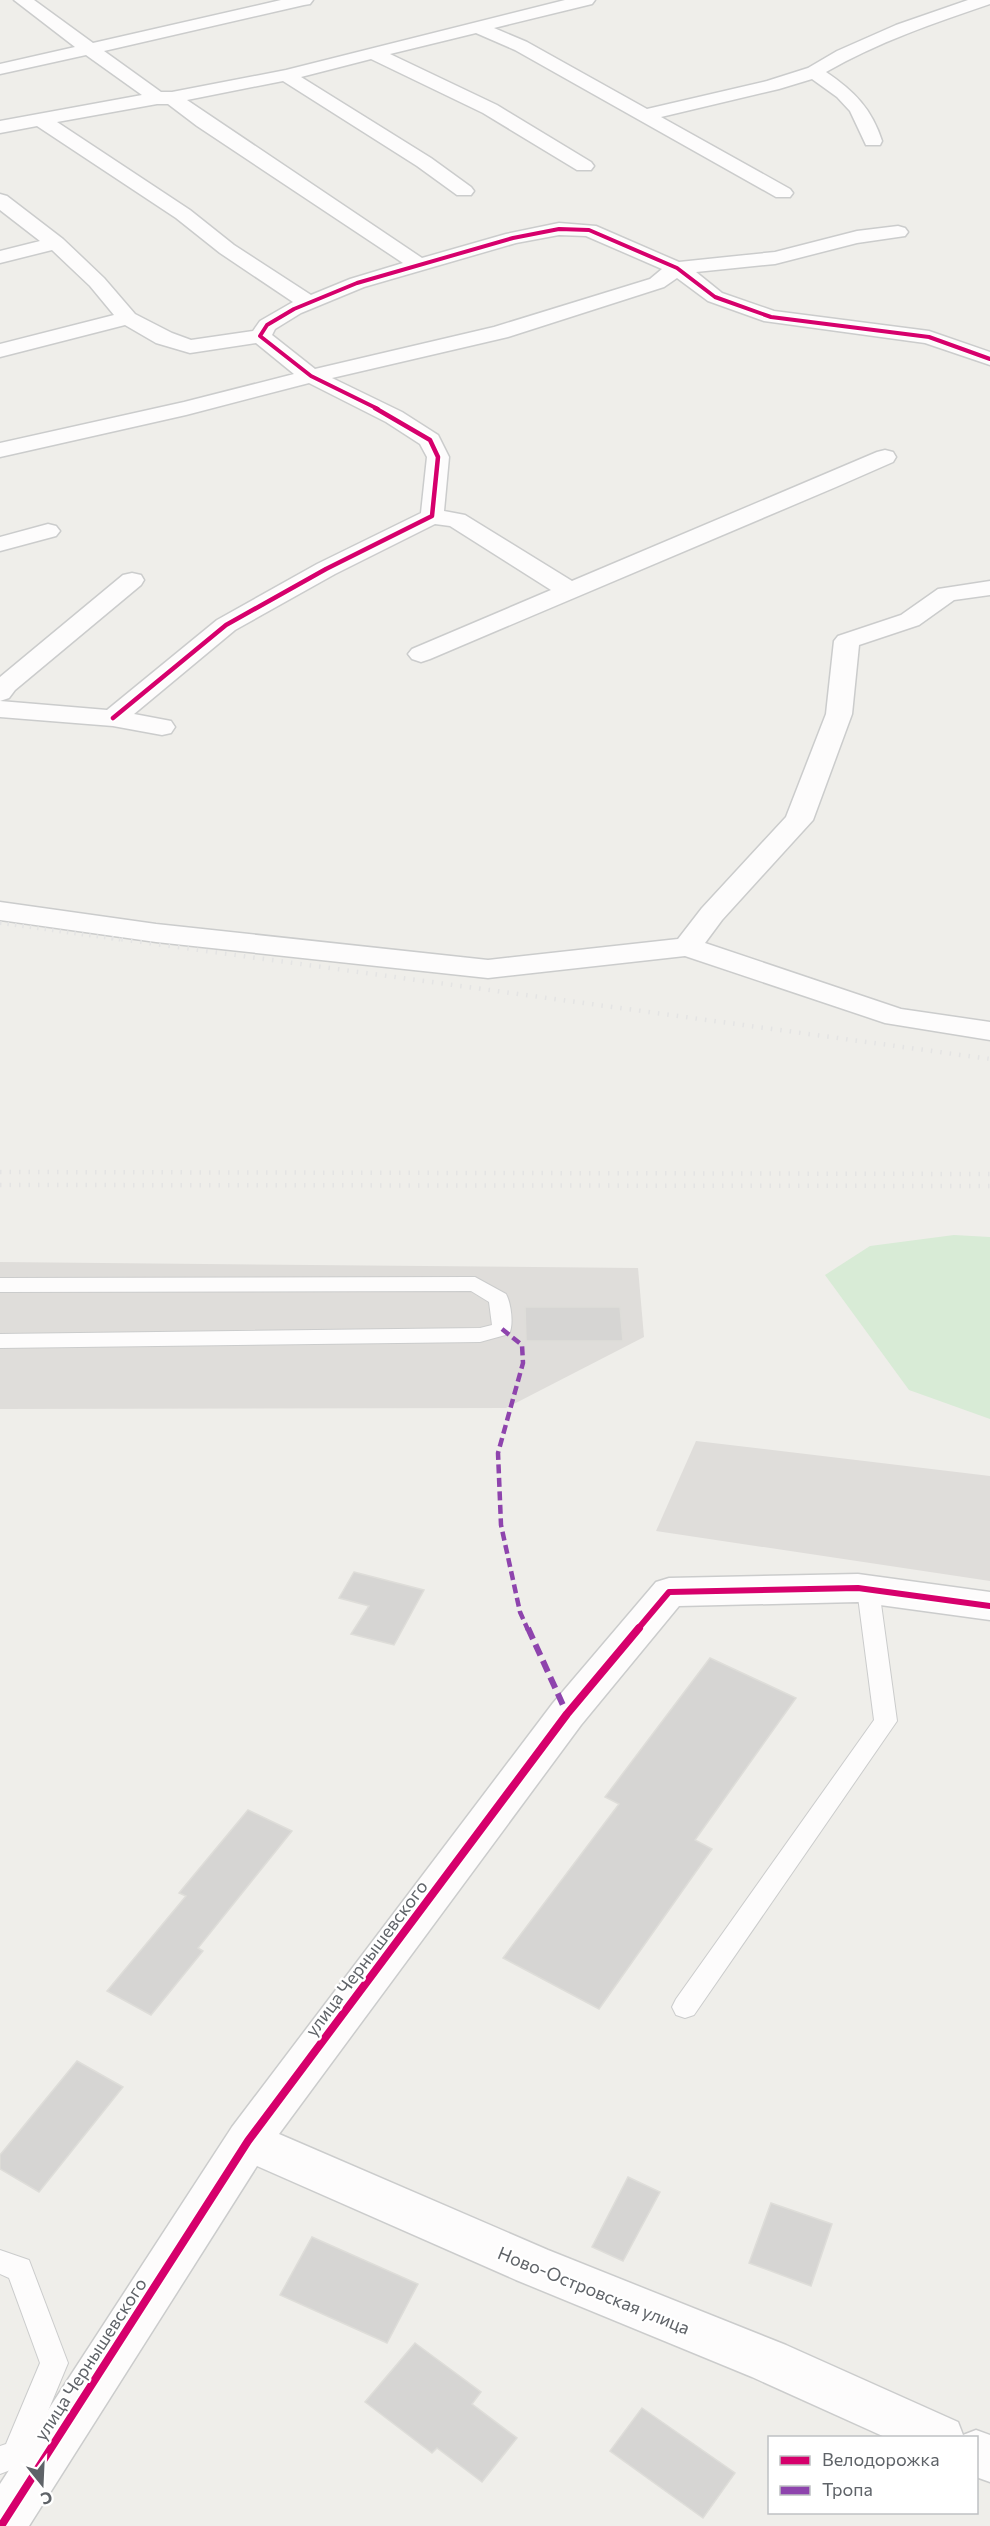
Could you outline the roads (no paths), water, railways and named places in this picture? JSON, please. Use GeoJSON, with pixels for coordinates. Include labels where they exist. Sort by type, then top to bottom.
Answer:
{"type":"FeatureCollection","features":[{"type":"Feature","properties":{"kind":"street"},"geometry":{"type":"LineString","coordinates":[[23,0],[93,49],[103,60],[204,122],[421,266]]}},
{"type":"Feature","properties":{"kind":"street"},"geometry":{"type":"LineString","coordinates":[[229,0],[251,11]]}},
{"type":"Feature","properties":{"kind":"street"},"geometry":{"type":"LineString","coordinates":[[0,69],[304,0]]}},
{"type":"Feature","properties":{"kind":"street"},"geometry":{"type":"LineString","coordinates":[[0,127],[286,75],[586,0]]}},
{"type":"Feature","properties":{"kind":"street"},"geometry":{"type":"LineString","coordinates":[[646,115],[773,85],[814,72],[843,55],[902,29],[984,0]]}},
{"type":"Feature","properties":{"kind":"street"},"geometry":{"type":"LineString","coordinates":[[479,28],[521,46],[783,193]]}},
{"type":"Feature","properties":{"kind":"street"},"geometry":{"type":"LineString","coordinates":[[373,53],[490,109],[584,166]]}},
{"type":"Feature","properties":{"kind":"street"},"geometry":{"type":"LineString","coordinates":[[814,72],[856,104],[869,127],[873,141]]}},
{"type":"Feature","properties":{"kind":"street"},"geometry":{"type":"LineString","coordinates":[[286,75],[424,162],[464,191]]}},
{"type":"Feature","properties":{"kind":"street"},"geometry":{"type":"LineString","coordinates":[[41,120],[183,214],[226,249],[309,303]]}},
{"type":"Feature","properties":{"kind":"street"},"geometry":{"type":"LineString","coordinates":[[0,200],[56,243],[97,282],[128,318],[164,338],[190,347],[260,336],[311,376],[394,417],[430,440],[438,457],[432,516]]}},
{"type":"Feature","properties":{"kind":"street"},"geometry":{"type":"LineString","coordinates":[[260,336],[267,325],[309,303],[357,284],[513,238],[559,229],[589,230],[677,268],[715,297],[771,317],[929,337],[990,359]]}},
{"type":"Feature","properties":{"kind":"street"},"geometry":{"type":"LineString","coordinates":[[0,450],[186,408],[500,332],[657,283],[677,268],[775,258],[857,237],[898,232]]}},
{"type":"Feature","properties":{"kind":"street"},"geometry":{"type":"LineString","coordinates":[[0,257],[56,243]]}},
{"type":"Feature","properties":{"kind":"street"},"geometry":{"type":"LineString","coordinates":[[0,351],[128,318]]}},
{"type":"Feature","properties":{"kind":"street"},"geometry":{"type":"LineString","coordinates":[[421,654],[569,590],[767,510],[885,457]]}},
{"type":"Feature","properties":{"kind":"street"},"geometry":{"type":"LineString","coordinates":[[113,718],[226,625],[326,569],[432,516],[457,520],[569,590]]}},
{"type":"Feature","properties":{"kind":"street"},"geometry":{"type":"LineString","coordinates":[[0,544],[48,531]]}},
{"type":"Feature","properties":{"kind":"street"},"geometry":{"type":"LineString","coordinates":[[0,693],[132,580]]}},
{"type":"Feature","properties":{"kind":"street"},"geometry":{"type":"LineString","coordinates":[[687,946],[712,914],[799,820],[839,714],[847,641],[910,620],[947,594],[990,588]]}},
{"type":"Feature","properties":{"kind":"street"},"geometry":{"type":"LineString","coordinates":[[0,709],[113,718],[162,727]]}},
{"type":"Feature","properties":{"kind":"street"},"geometry":{"type":"LineString","coordinates":[[0,911],[156,933],[488,969],[687,946],[896,1017],[990,1031]]}},
{"type":"Feature","properties":{"kind":"street","name":"улица Чернышевского"},"geometry":{"type":"LineString","coordinates":[[1,2526],[248,2141],[567,1714],[669,1592],[868,1589],[990,1606]]}},
{"type":"Feature","properties":{"kind":"street","name":"Ново-Островская улица"},"geometry":{"type":"LineString","coordinates":[[248,2141],[532,2265],[769,2361],[937,2436]]}},
{"type":"Feature","properties":{"kind":"lane"},"geometry":{"type":"LineString","coordinates":[[0,1285],[474,1284],[500,1299],[501,1329],[480,1335],[0,1341]]}},
{"type":"Feature","properties":{"kind":"lane"},"geometry":{"type":"LineString","coordinates":[[685,2007],[886,1721],[868,1589]]}},
{"type":"Feature","properties":{"kind":"lane"},"geometry":{"type":"LineString","coordinates":[[0,2262],[19,2269],[54,2362],[16,2454],[0,2460]]}},
{"type":"Feature","properties":{"kind":"railway"},"geometry":{"type":"LineString","coordinates":[[0,923],[123,940]]}},
{"type":"Feature","properties":{"kind":"railway"},"geometry":{"type":"LineString","coordinates":[[112,938],[990,1059]]}},
{"type":"Feature","properties":{"kind":"railway"},"geometry":{"type":"LineString","coordinates":[[0,1172],[990,1174]]}},
{"type":"Feature","properties":{"kind":"railway"},"geometry":{"type":"LineString","coordinates":[[0,1185],[990,1186]]}}]}
